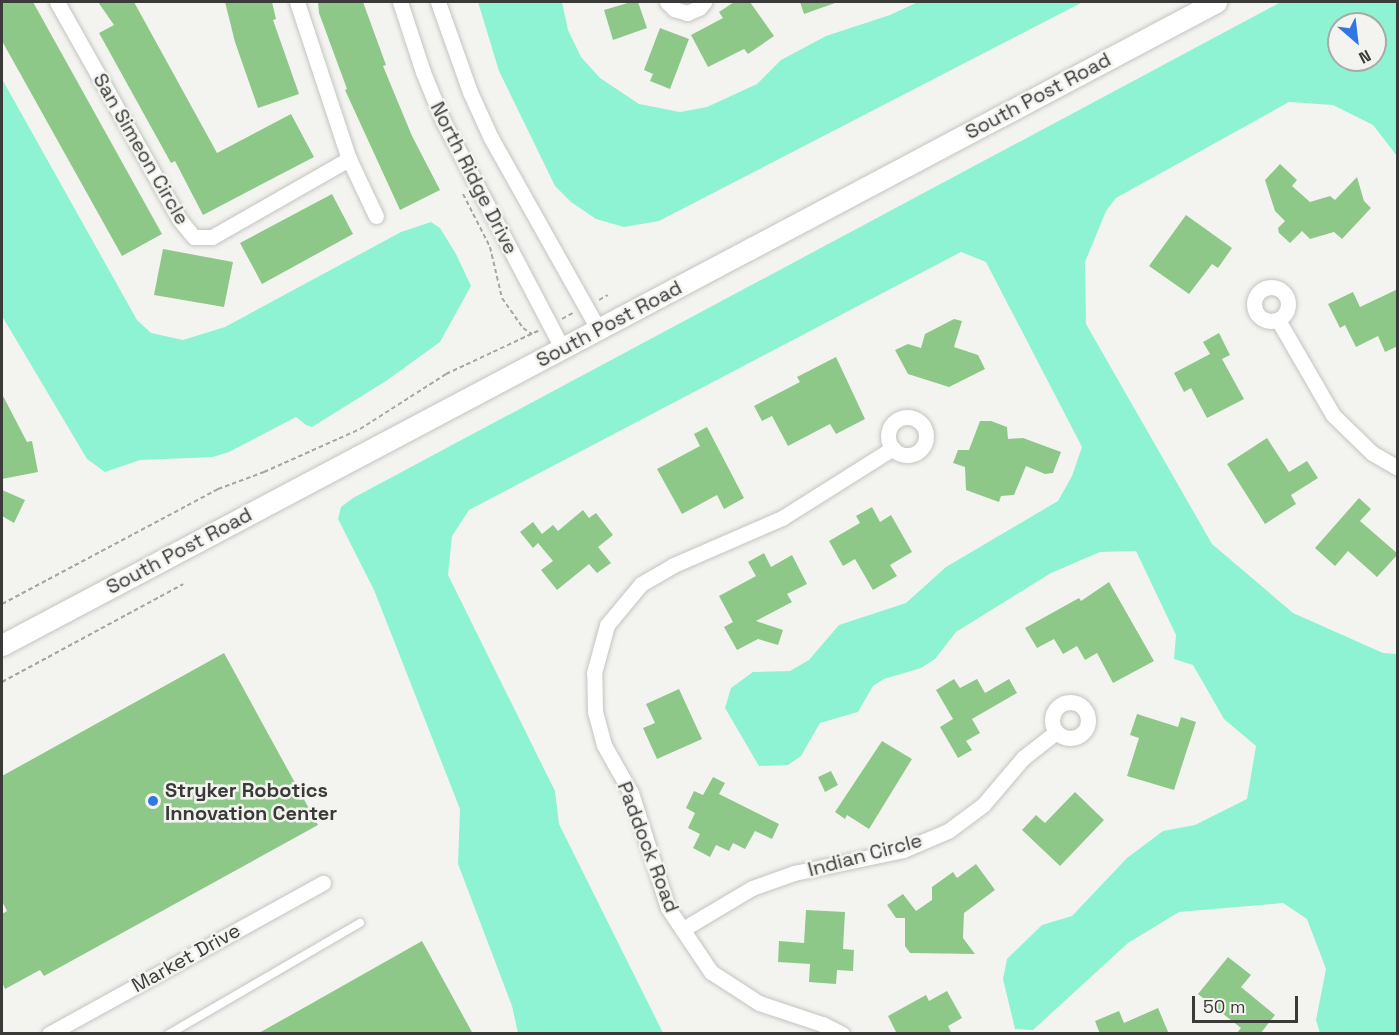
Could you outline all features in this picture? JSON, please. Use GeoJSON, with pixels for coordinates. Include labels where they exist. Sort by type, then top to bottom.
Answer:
{"type":"FeatureCollection","features":[{"type":"Feature","properties":{"kind":"street","name":"San Simeon Circle"},"geometry":{"type":"LineString","coordinates":[[57,2],[180,220],[194,237],[212,237],[349,159]]}},
{"type":"Feature","properties":{"kind":"street"},"geometry":{"type":"LineString","coordinates":[[297,2],[349,159],[376,216]]}},
{"type":"Feature","properties":{"kind":"street","name":"North Ridge Drive"},"geometry":{"type":"LineString","coordinates":[[400,2],[423,72],[443,121],[562,348]]}},
{"type":"Feature","properties":{"kind":"street","name":"North Ridge Drive"},"geometry":{"type":"LineString","coordinates":[[438,2],[470,93],[491,138],[598,329]]}},
{"type":"Feature","properties":{"kind":"street"},"geometry":{"type":"LineString","coordinates":[[667,2],[674,9],[687,13],[699,8],[704,2]]}},
{"type":"Feature","properties":{"kind":"street","name":"South Post Road"},"geometry":{"type":"LineString","coordinates":[[2,645],[1216,2]]}},
{"type":"Feature","properties":{"kind":"street"},"geometry":{"type":"LineString","coordinates":[[1278,320],[1333,415],[1372,453],[1398,468]]}},
{"type":"Feature","properties":{"kind":"street","name":"Paddock Road"},"geometry":{"type":"LineString","coordinates":[[842,1034],[822,1023],[759,1003],[711,972],[668,908],[631,792],[604,745],[596,712],[594,673],[607,625],[641,584],[674,565],[782,518],[893,448]]}},
{"type":"Feature","properties":{"kind":"street","name":"Indian Circle"},"geometry":{"type":"LineString","coordinates":[[683,929],[752,888],[794,873],[903,850],[948,831],[983,805],[1023,758],[1056,732]]}},
{"type":"Feature","properties":{"kind":"street","name":"Market Drive"},"geometry":{"type":"LineString","coordinates":[[49,1034],[323,883]]}},
{"type":"Feature","properties":{"kind":"lane"},"geometry":{"type":"LineString","coordinates":[[169,1034],[360,923]]}},
{"type":"Feature","properties":{"kind":"path"},"geometry":{"type":"LineString","coordinates":[[2,604],[218,489],[264,472],[360,429],[446,374],[608,295]]}},
{"type":"Feature","properties":{"kind":"path"},"geometry":{"type":"LineString","coordinates":[[2,682],[183,584]]}},
{"type":"Feature","properties":{"kind":"shaded area"},"geometry":{"type":"Polygon","coordinates":[[[478,2],[562,2],[568,30],[581,57],[600,78],[639,104],[680,112],[707,107],[757,84],[781,60],[826,36],[890,15],[918,2],[1083,2],[659,221],[624,227],[596,219],[571,202],[555,186],[499,71],[478,2]]]}},
{"type":"Feature","properties":{"kind":"shaded area"},"geometry":{"type":"Polygon","coordinates":[[[1281,2],[1397,2],[1397,156],[1373,125],[1333,105],[1289,102],[1116,198],[1106,211],[1085,262],[1086,324],[1212,544],[1293,613],[1383,653],[1397,654],[1397,1033],[1320,1033],[1316,1020],[1326,969],[1307,919],[1283,903],[1179,912],[1128,943],[1033,1030],[1015,1029],[1003,979],[1007,959],[1042,925],[1072,916],[1127,858],[1163,831],[1195,825],[1247,799],[1256,746],[1224,719],[1193,665],[1174,659],[1176,635],[1136,551],[1100,552],[1051,573],[956,632],[935,659],[921,668],[884,679],[873,686],[858,712],[820,723],[801,756],[788,765],[759,766],[725,708],[731,688],[753,672],[790,671],[809,660],[839,625],[906,603],[946,567],[1058,501],[1072,476],[1082,447],[986,262],[961,252],[469,510],[452,536],[448,575],[555,791],[559,824],[663,1033],[518,1033],[512,1006],[458,864],[460,809],[374,590],[338,519],[341,507],[353,498],[1281,2]]]}},
{"type":"Feature","properties":{"kind":"shaded area"},"geometry":{"type":"Polygon","coordinates":[[[2,79],[137,320],[151,333],[183,340],[225,327],[401,232],[431,222],[440,228],[456,254],[471,286],[440,342],[386,381],[312,427],[296,417],[229,452],[213,457],[140,460],[105,472],[87,459],[2,316],[2,79]]]}},
{"type":"Feature","properties":{"kind":"building"},"geometry":{"type":"Polygon","coordinates":[[[33,2],[162,234],[122,256],[2,41],[2,4],[33,2]]]}},
{"type":"Feature","properties":{"kind":"building"},"geometry":{"type":"Polygon","coordinates":[[[98,2],[134,2],[217,153],[291,114],[314,157],[203,215],[175,161],[171,163],[99,33],[114,25],[98,2]]]}},
{"type":"Feature","properties":{"kind":"building"},"geometry":{"type":"Polygon","coordinates":[[[225,2],[272,2],[276,19],[273,20],[299,94],[258,108],[235,42],[225,2]]]}},
{"type":"Feature","properties":{"kind":"building"},"geometry":{"type":"Polygon","coordinates":[[[318,2],[363,2],[386,65],[383,66],[412,136],[440,190],[400,210],[345,90],[347,89],[319,13],[318,2]]]}},
{"type":"Feature","properties":{"kind":"building"},"geometry":{"type":"Polygon","coordinates":[[[638,2],[647,28],[613,40],[604,10],[638,2]]]}},
{"type":"Feature","properties":{"kind":"building"},"geometry":{"type":"Polygon","coordinates":[[[734,2],[750,2],[774,36],[748,54],[744,49],[708,67],[691,35],[723,18],[719,12],[734,2]]]}},
{"type":"Feature","properties":{"kind":"building"},"geometry":{"type":"Polygon","coordinates":[[[800,2],[835,2],[835,3],[804,14],[800,2]]]}},
{"type":"Feature","properties":{"kind":"building"},"geometry":{"type":"Polygon","coordinates":[[[660,28],[689,39],[670,89],[650,81],[653,74],[644,70],[660,28]]]}},
{"type":"Feature","properties":{"kind":"building"},"geometry":{"type":"Polygon","coordinates":[[[1280,164],[1297,180],[1292,186],[1310,202],[1330,196],[1335,200],[1357,177],[1364,201],[1371,208],[1342,239],[1334,232],[1310,239],[1302,231],[1290,243],[1279,233],[1278,228],[1285,221],[1275,211],[1265,180],[1280,164]]]}},
{"type":"Feature","properties":{"kind":"building"},"geometry":{"type":"Polygon","coordinates":[[[332,194],[353,234],[262,284],[240,243],[332,194]]]}},
{"type":"Feature","properties":{"kind":"building"},"geometry":{"type":"Polygon","coordinates":[[[1186,215],[1232,248],[1218,268],[1212,264],[1189,294],[1149,266],[1186,215]]]}},
{"type":"Feature","properties":{"kind":"building"},"geometry":{"type":"Polygon","coordinates":[[[163,249],[233,262],[224,307],[154,295],[163,249]]]}},
{"type":"Feature","properties":{"kind":"building"},"geometry":{"type":"Polygon","coordinates":[[[1398,289],[1398,346],[1385,352],[1378,336],[1356,347],[1345,325],[1340,328],[1328,304],[1353,292],[1360,307],[1398,289]]]}},
{"type":"Feature","properties":{"kind":"building"},"geometry":{"type":"Polygon","coordinates":[[[954,319],[962,321],[954,347],[978,355],[985,369],[949,387],[908,374],[895,350],[908,344],[921,348],[925,334],[954,319]]]}},
{"type":"Feature","properties":{"kind":"building"},"geometry":{"type":"Polygon","coordinates":[[[1219,333],[1230,355],[1222,359],[1244,399],[1207,418],[1191,388],[1184,392],[1174,373],[1210,354],[1203,342],[1219,333]]]}},
{"type":"Feature","properties":{"kind":"building"},"geometry":{"type":"Polygon","coordinates":[[[836,357],[865,419],[836,434],[830,424],[788,446],[772,416],[762,421],[754,406],[800,382],[797,377],[836,357]]]}},
{"type":"Feature","properties":{"kind":"building"},"geometry":{"type":"Polygon","coordinates":[[[2,394],[27,442],[32,441],[38,472],[2,479],[2,394]]]}},
{"type":"Feature","properties":{"kind":"building"},"geometry":{"type":"Polygon","coordinates":[[[980,421],[991,421],[1007,427],[1008,439],[1023,438],[1061,452],[1053,473],[1045,474],[1026,466],[1014,495],[1001,496],[999,502],[966,490],[965,467],[953,463],[958,450],[969,450],[980,421]]]}},
{"type":"Feature","properties":{"kind":"building"},"geometry":{"type":"Polygon","coordinates":[[[707,427],[744,498],[724,509],[717,495],[682,514],[657,469],[700,446],[694,434],[707,427]]]}},
{"type":"Feature","properties":{"kind":"building"},"geometry":{"type":"Polygon","coordinates":[[[1267,438],[1289,472],[1307,461],[1318,478],[1291,495],[1296,504],[1265,524],[1227,464],[1267,438]]]}},
{"type":"Feature","properties":{"kind":"building"},"geometry":{"type":"Polygon","coordinates":[[[2,490],[25,500],[14,523],[2,516],[2,490]]]}},
{"type":"Feature","properties":{"kind":"building"},"geometry":{"type":"Polygon","coordinates":[[[1359,498],[1371,509],[1360,521],[1398,554],[1377,577],[1348,551],[1335,566],[1315,548],[1359,498]]]}},
{"type":"Feature","properties":{"kind":"building"},"geometry":{"type":"Polygon","coordinates":[[[872,507],[880,522],[891,515],[912,552],[890,565],[897,576],[873,590],[855,559],[843,566],[829,541],[860,523],[856,516],[872,507]]]}},
{"type":"Feature","properties":{"kind":"building"},"geometry":{"type":"Polygon","coordinates":[[[583,510],[589,518],[596,513],[613,535],[598,547],[611,563],[597,573],[589,564],[557,590],[541,570],[553,561],[538,543],[533,548],[520,532],[533,522],[542,534],[553,525],[558,531],[583,510]]]}},
{"type":"Feature","properties":{"kind":"building"},"geometry":{"type":"Polygon","coordinates":[[[764,553],[771,567],[792,555],[807,584],[787,594],[792,602],[756,621],[783,630],[778,645],[758,639],[737,650],[724,627],[733,622],[719,596],[756,576],[748,562],[764,553]]]}},
{"type":"Feature","properties":{"kind":"building"},"geometry":{"type":"Polygon","coordinates":[[[1109,582],[1154,661],[1113,683],[1097,653],[1085,660],[1077,646],[1063,654],[1054,639],[1037,648],[1025,628],[1079,598],[1081,601],[1109,582]]]}},
{"type":"Feature","properties":{"kind":"building","name":"Stryker Robotics Innovation Center"},"geometry":{"type":"Polygon","coordinates":[[[224,653],[318,825],[44,976],[40,970],[5,989],[2,982],[2,914],[7,911],[2,901],[2,776],[224,653]]]}},
{"type":"Feature","properties":{"kind":"building"},"geometry":{"type":"Polygon","coordinates":[[[954,679],[960,688],[977,679],[985,693],[1009,679],[1017,693],[972,719],[980,733],[966,741],[972,750],[958,758],[940,727],[953,719],[936,690],[954,679]]]}},
{"type":"Feature","properties":{"kind":"building"},"geometry":{"type":"Polygon","coordinates":[[[679,689],[702,739],[657,759],[643,728],[655,723],[646,704],[679,689]]]}},
{"type":"Feature","properties":{"kind":"building"},"geometry":{"type":"Polygon","coordinates":[[[1137,714],[1178,727],[1181,717],[1196,722],[1174,790],[1127,776],[1139,738],[1130,735],[1137,714]]]}},
{"type":"Feature","properties":{"kind":"building"},"geometry":{"type":"Polygon","coordinates":[[[882,741],[912,759],[869,829],[847,815],[845,819],[835,812],[882,741]]]}},
{"type":"Feature","properties":{"kind":"building"},"geometry":{"type":"Polygon","coordinates":[[[831,771],[838,785],[825,792],[818,777],[831,771]]]}},
{"type":"Feature","properties":{"kind":"building"},"geometry":{"type":"Polygon","coordinates":[[[713,777],[725,783],[719,794],[779,824],[772,839],[755,831],[745,849],[733,843],[729,851],[716,845],[710,857],[693,848],[700,834],[688,828],[695,813],[686,808],[694,791],[703,795],[713,777]]]}},
{"type":"Feature","properties":{"kind":"building"},"geometry":{"type":"Polygon","coordinates":[[[1075,792],[1104,820],[1060,866],[1022,830],[1036,815],[1045,823],[1075,792]]]}},
{"type":"Feature","properties":{"kind":"building"},"geometry":{"type":"Polygon","coordinates":[[[976,864],[995,890],[964,913],[963,938],[975,954],[910,953],[905,946],[905,918],[896,918],[887,905],[903,894],[916,911],[932,900],[932,887],[953,872],[957,878],[976,864]]]}},
{"type":"Feature","properties":{"kind":"building"},"geometry":{"type":"Polygon","coordinates":[[[806,910],[845,912],[843,949],[854,950],[853,971],[837,970],[836,984],[809,982],[810,964],[778,962],[779,941],[804,943],[806,910]]]}},
{"type":"Feature","properties":{"kind":"building"},"geometry":{"type":"Polygon","coordinates":[[[422,941],[473,1034],[257,1034],[307,1006],[422,941]]]}},
{"type":"Feature","properties":{"kind":"building"},"geometry":{"type":"Polygon","coordinates":[[[1228,957],[1251,975],[1241,987],[1275,1015],[1260,1034],[1236,1034],[1241,1028],[1198,994],[1228,957]]]}},
{"type":"Feature","properties":{"kind":"building"},"geometry":{"type":"Polygon","coordinates":[[[947,991],[962,1018],[948,1026],[952,1034],[897,1034],[888,1016],[926,995],[929,1001],[947,991]]]}},
{"type":"Feature","properties":{"kind":"building"},"geometry":{"type":"Polygon","coordinates":[[[1158,1008],[1169,1034],[1100,1034],[1095,1021],[1119,1011],[1124,1023],[1158,1008]]]}},
{"type":"Feature","properties":{"kind":"place","name":"Stryker Robotics Innovation Center"},"geometry":{"type":"Point","coordinates":[153,801]}}]}
